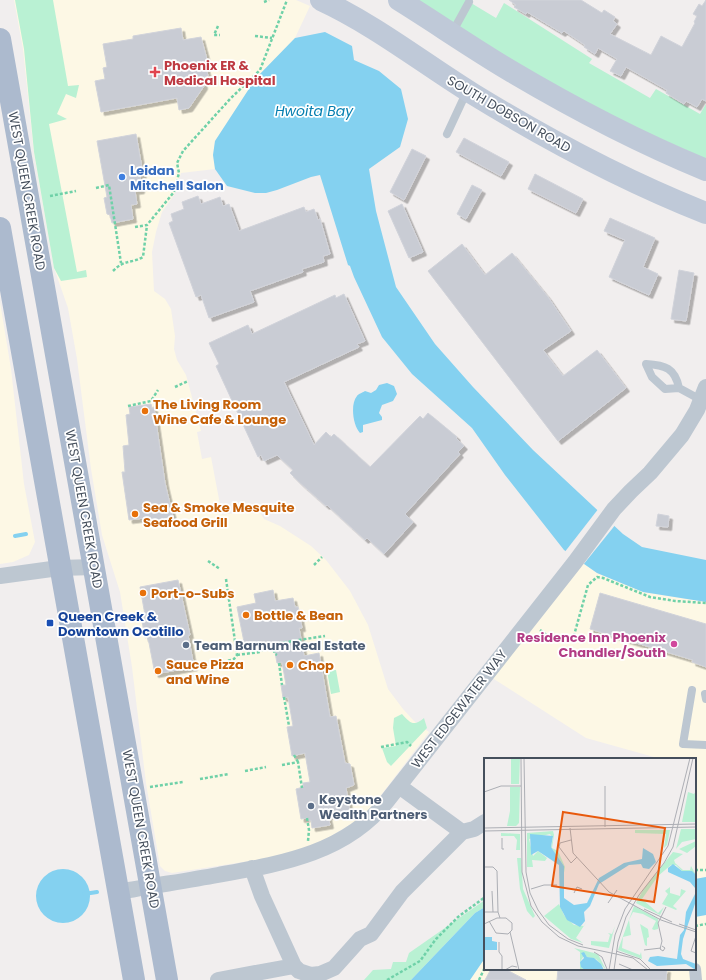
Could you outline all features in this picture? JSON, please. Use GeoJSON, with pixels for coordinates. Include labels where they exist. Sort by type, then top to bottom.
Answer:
{"type":"FeatureCollection","features":[{"type":"Feature","properties":{"kind":"main road","name":"SOUTH DOBSON ROAD"},"geometry":{"type":"LineString","coordinates":[[321,0],[373,29],[468,91],[545,137],[663,196],[706,213]]}},
{"type":"Feature","properties":{"kind":"main road"},"geometry":{"type":"LineString","coordinates":[[399,0],[508,69],[601,122],[661,151],[706,170]]}},
{"type":"Feature","properties":{"kind":"main road","name":"WEST QUEEN CREEK ROAD"},"geometry":{"type":"LineString","coordinates":[[0,39],[167,980]]}},
{"type":"Feature","properties":{"kind":"main road"},"geometry":{"type":"LineString","coordinates":[[0,228],[134,980]]}},
{"type":"Feature","properties":{"kind":"street","name":"WEST EDGEWATER WAY"},"geometry":{"type":"LineString","coordinates":[[118,892],[252,868],[307,856],[347,837],[364,824],[383,807],[575,562],[614,509],[656,467],[682,436],[704,396]]}},
{"type":"Feature","properties":{"kind":"street"},"geometry":{"type":"LineString","coordinates":[[0,576],[60,568],[95,568]]}},
{"type":"Feature","properties":{"kind":"street"},"geometry":{"type":"LineString","coordinates":[[398,786],[462,832]]}},
{"type":"Feature","properties":{"kind":"street"},"geometry":{"type":"LineString","coordinates":[[252,868],[262,896],[294,966],[299,971],[311,975],[320,974],[334,968],[360,939],[371,934],[402,892],[462,832],[484,823]]}},
{"type":"Feature","properties":{"kind":"street"},"geometry":{"type":"LineString","coordinates":[[218,980],[294,966]]}},
{"type":"Feature","properties":{"kind":"street"},"geometry":{"type":"LineString","coordinates":[[695,970],[696,980]]}},
{"type":"Feature","properties":{"kind":"lane"},"geometry":{"type":"LineString","coordinates":[[451,33],[469,2]]}},
{"type":"Feature","properties":{"kind":"lane"},"geometry":{"type":"LineString","coordinates":[[447,134],[468,91]]}},
{"type":"Feature","properties":{"kind":"lane"},"geometry":{"type":"LineString","coordinates":[[679,388],[704,396]]}},
{"type":"Feature","properties":{"kind":"lane"},"geometry":{"type":"LineString","coordinates":[[692,690],[683,744],[706,745]]}},
{"type":"Feature","properties":{"kind":"lane"},"geometry":{"type":"LineString","coordinates":[[706,694],[706,699]]}},
{"type":"Feature","properties":{"kind":"path"},"geometry":{"type":"LineString","coordinates":[[264,2],[269,0]]}},
{"type":"Feature","properties":{"kind":"path"},"geometry":{"type":"LineString","coordinates":[[113,271],[122,262],[137,260],[143,257],[147,226],[174,192],[179,173],[177,164],[182,151],[230,99],[260,70],[287,0]]}},
{"type":"Feature","properties":{"kind":"path"},"geometry":{"type":"LineString","coordinates":[[218,26],[214,35],[220,35]]}},
{"type":"Feature","properties":{"kind":"path"},"geometry":{"type":"LineString","coordinates":[[255,36],[272,38]]}},
{"type":"Feature","properties":{"kind":"path"},"geometry":{"type":"LineString","coordinates":[[96,188],[109,185],[122,262]]}},
{"type":"Feature","properties":{"kind":"path"},"geometry":{"type":"LineString","coordinates":[[50,196],[76,191]]}},
{"type":"Feature","properties":{"kind":"path"},"geometry":{"type":"LineString","coordinates":[[135,227],[147,226]]}},
{"type":"Feature","properties":{"kind":"path"},"geometry":{"type":"LineString","coordinates":[[175,387],[188,381]]}},
{"type":"Feature","properties":{"kind":"path"},"geometry":{"type":"LineString","coordinates":[[128,406],[151,401],[158,390]]}},
{"type":"Feature","properties":{"kind":"path"},"geometry":{"type":"LineString","coordinates":[[314,565],[322,557]]}},
{"type":"Feature","properties":{"kind":"path"},"geometry":{"type":"LineString","coordinates":[[208,561],[220,569]]}},
{"type":"Feature","properties":{"kind":"path"},"geometry":{"type":"LineString","coordinates":[[538,628],[555,641],[565,638],[573,639],[588,585],[597,578],[603,578],[650,596],[675,601],[706,603]]}},
{"type":"Feature","properties":{"kind":"path"},"geometry":{"type":"LineString","coordinates":[[226,579],[238,655]]}},
{"type":"Feature","properties":{"kind":"path"},"geometry":{"type":"LineString","coordinates":[[227,661],[234,659],[238,655],[260,652],[272,644],[325,636]]}},
{"type":"Feature","properties":{"kind":"path"},"geometry":{"type":"LineString","coordinates":[[272,644],[274,654],[277,655]]}},
{"type":"Feature","properties":{"kind":"path"},"geometry":{"type":"LineString","coordinates":[[279,663],[282,685]]}},
{"type":"Feature","properties":{"kind":"path"},"geometry":{"type":"LineString","coordinates":[[284,698],[289,726]]}},
{"type":"Feature","properties":{"kind":"path"},"geometry":{"type":"LineString","coordinates":[[381,747],[407,742],[411,746]]}},
{"type":"Feature","properties":{"kind":"path"},"geometry":{"type":"LineString","coordinates":[[294,755],[298,762],[302,788]]}},
{"type":"Feature","properties":{"kind":"path"},"geometry":{"type":"LineString","coordinates":[[282,765],[298,762]]}},
{"type":"Feature","properties":{"kind":"path"},"geometry":{"type":"LineString","coordinates":[[245,771],[266,767]]}},
{"type":"Feature","properties":{"kind":"path"},"geometry":{"type":"LineString","coordinates":[[200,779],[229,774]]}},
{"type":"Feature","properties":{"kind":"path"},"geometry":{"type":"LineString","coordinates":[[150,787],[182,782]]}},
{"type":"Feature","properties":{"kind":"path"},"geometry":{"type":"LineString","coordinates":[[307,818],[309,830],[308,842]]}},
{"type":"Feature","properties":{"kind":"path"},"geometry":{"type":"LineString","coordinates":[[387,980],[420,961],[436,939],[447,928],[470,907],[484,898]]}},
{"type":"Feature","properties":{"kind":"path"},"geometry":{"type":"LineString","coordinates":[[696,926],[706,924]]}},
{"type":"Feature","properties":{"kind":"path"},"geometry":{"type":"LineString","coordinates":[[479,980],[484,969]]}},
{"type":"Feature","properties":{"kind":"shaded area"},"geometry":{"type":"Polygon","coordinates":[[[14,0],[296,0],[310,6],[295,38],[256,79],[215,141],[213,155],[215,169],[181,173],[174,195],[162,212],[152,252],[154,291],[165,299],[171,309],[175,336],[174,349],[177,360],[186,375],[201,431],[197,432],[202,459],[211,457],[222,515],[258,509],[264,519],[280,526],[311,546],[326,560],[350,591],[368,625],[388,689],[414,721],[429,732],[375,803],[361,818],[316,845],[276,857],[172,873],[165,871],[160,866],[146,783],[132,667],[120,592],[102,535],[91,469],[77,359],[68,308],[54,268],[34,154],[23,49],[14,0]]]}},
{"type":"Feature","properties":{"kind":"shaded area"},"geometry":{"type":"Polygon","coordinates":[[[0,302],[11,369],[24,484],[35,542],[29,555],[13,562],[0,564],[0,302]]]}},
{"type":"Feature","properties":{"kind":"shaded area"},"geometry":{"type":"Polygon","coordinates":[[[577,559],[597,573],[643,592],[706,602],[706,877],[696,879],[696,758],[654,758],[586,738],[486,674],[577,559]]]}},
{"type":"Feature","properties":{"kind":"shaded area"},"geometry":{"type":"Polygon","coordinates":[[[706,915],[706,980],[470,980],[484,959],[484,970],[696,970],[696,917],[706,915]]]}},
{"type":"Feature","properties":{"kind":"green space"},"geometry":{"type":"Polygon","coordinates":[[[15,0],[53,0],[68,86],[79,85],[76,98],[66,94],[57,114],[67,119],[49,124],[77,272],[86,270],[87,277],[61,281],[54,268],[34,152],[24,49],[15,0]]]}},
{"type":"Feature","properties":{"kind":"green space"},"geometry":{"type":"Polygon","coordinates":[[[414,0],[466,0],[496,18],[504,3],[592,59],[589,63],[650,98],[656,89],[700,114],[706,104],[706,159],[607,115],[535,75],[414,0]]]}},
{"type":"Feature","properties":{"kind":"green space"},"geometry":{"type":"Polygon","coordinates":[[[336,670],[340,692],[331,694],[327,671],[336,670]]]}},
{"type":"Feature","properties":{"kind":"green space"},"geometry":{"type":"Polygon","coordinates":[[[402,714],[412,723],[421,721],[424,718],[427,728],[391,766],[387,762],[382,748],[396,746],[393,728],[394,718],[402,714]]]}},
{"type":"Feature","properties":{"kind":"green space"},"geometry":{"type":"Polygon","coordinates":[[[484,901],[484,908],[475,913],[411,980],[364,980],[373,970],[391,969],[393,962],[406,962],[409,953],[484,901]]]}},
{"type":"Feature","properties":{"kind":"water","name":"Hwoita Bay"},"geometry":{"type":"Polygon","coordinates":[[[325,32],[352,46],[354,60],[379,71],[401,89],[408,119],[400,147],[369,169],[376,211],[396,287],[435,344],[473,387],[533,450],[623,534],[642,547],[706,560],[706,602],[643,592],[597,573],[564,550],[505,475],[472,428],[412,374],[382,337],[350,266],[348,265],[320,175],[277,190],[266,193],[255,193],[227,186],[215,169],[213,155],[215,141],[256,78],[295,38],[325,32]]]}},
{"type":"Feature","properties":{"kind":"water"},"geometry":{"type":"Polygon","coordinates":[[[387,383],[394,386],[397,394],[393,401],[382,405],[379,413],[382,420],[363,425],[363,432],[360,433],[353,415],[355,400],[358,395],[365,391],[371,393],[376,390],[379,385],[387,383]]]}},
{"type":"Feature","properties":{"kind":"water"},"geometry":{"type":"Polygon","coordinates":[[[63,869],[73,871],[82,877],[88,886],[90,896],[88,906],[82,915],[73,921],[63,923],[53,921],[44,915],[38,906],[36,896],[38,886],[44,877],[53,871],[63,869]]]}},
{"type":"Feature","properties":{"kind":"water"},"geometry":{"type":"Polygon","coordinates":[[[706,877],[706,915],[696,917],[696,879],[706,877]]]}},
{"type":"Feature","properties":{"kind":"water"},"geometry":{"type":"Polygon","coordinates":[[[484,908],[484,959],[470,980],[411,980],[475,913],[484,908]]]}},
{"type":"Feature","properties":{"kind":"pier"},"geometry":{"type":"Polygon","coordinates":[[[599,508],[616,524],[583,565],[564,553],[599,508]]]}},
{"type":"Feature","properties":{"kind":"building"},"geometry":{"type":"Polygon","coordinates":[[[509,0],[581,0],[602,13],[604,10],[615,17],[613,21],[617,24],[610,34],[651,55],[661,36],[682,47],[695,23],[694,22],[697,16],[693,14],[699,4],[702,6],[706,0],[706,101],[702,99],[697,107],[686,101],[684,104],[666,93],[667,90],[626,67],[621,76],[610,71],[617,59],[598,48],[595,54],[584,47],[585,45],[564,31],[562,33],[527,12],[526,14],[514,7],[516,5],[509,0]]]}},
{"type":"Feature","properties":{"kind":"building","name":"Phoenix ER & Medical Hospital"},"geometry":{"type":"Polygon","coordinates":[[[181,28],[183,40],[201,37],[209,67],[206,67],[208,76],[203,77],[204,86],[189,108],[179,110],[177,98],[101,112],[95,81],[105,79],[103,68],[107,67],[103,44],[133,39],[133,36],[181,28]]]}},
{"type":"Feature","properties":{"kind":"building","name":"Leidan Mitchell Salon"},"geometry":{"type":"Polygon","coordinates":[[[136,134],[143,174],[140,175],[141,190],[135,191],[137,204],[131,205],[133,219],[112,223],[110,215],[107,214],[104,198],[107,197],[97,141],[136,134]]]}},
{"type":"Feature","properties":{"kind":"building"},"geometry":{"type":"Polygon","coordinates":[[[464,138],[509,162],[501,176],[456,152],[464,138]]]}},
{"type":"Feature","properties":{"kind":"building"},"geometry":{"type":"Polygon","coordinates":[[[412,149],[426,156],[404,200],[390,192],[412,149]]]}},
{"type":"Feature","properties":{"kind":"building"},"geometry":{"type":"Polygon","coordinates":[[[535,174],[583,199],[576,213],[528,189],[535,174]]]}},
{"type":"Feature","properties":{"kind":"building"},"geometry":{"type":"Polygon","coordinates":[[[472,185],[482,190],[466,219],[457,214],[472,185]]]}},
{"type":"Feature","properties":{"kind":"building"},"geometry":{"type":"Polygon","coordinates":[[[198,196],[201,204],[220,197],[223,206],[229,204],[239,231],[304,207],[306,212],[314,209],[318,220],[320,219],[330,254],[323,256],[324,262],[302,269],[303,272],[250,291],[254,302],[209,318],[201,295],[196,297],[169,223],[173,221],[171,214],[184,209],[182,202],[198,196]]]}},
{"type":"Feature","properties":{"kind":"building"},"geometry":{"type":"Polygon","coordinates":[[[402,204],[423,252],[409,258],[388,211],[402,204]]]}},
{"type":"Feature","properties":{"kind":"building"},"geometry":{"type":"Polygon","coordinates":[[[610,218],[655,238],[643,267],[658,274],[649,295],[609,277],[625,240],[604,231],[610,218]]]}},
{"type":"Feature","properties":{"kind":"building"},"geometry":{"type":"Polygon","coordinates":[[[462,244],[485,275],[512,253],[548,297],[571,331],[543,350],[563,376],[597,350],[626,388],[558,441],[428,271],[462,244]]]}},
{"type":"Feature","properties":{"kind":"building"},"geometry":{"type":"Polygon","coordinates":[[[679,270],[694,273],[686,321],[671,319],[679,270]]]}},
{"type":"Feature","properties":{"kind":"building"},"geometry":{"type":"Polygon","coordinates":[[[344,294],[365,341],[357,344],[359,347],[284,382],[314,445],[326,432],[331,437],[334,434],[370,467],[420,416],[423,419],[428,413],[457,437],[456,438],[464,446],[458,452],[460,454],[405,514],[413,522],[384,554],[367,538],[365,540],[298,481],[290,473],[293,470],[277,455],[264,461],[261,455],[258,457],[216,366],[219,364],[209,343],[248,325],[252,334],[335,295],[336,298],[344,294]]]}},
{"type":"Feature","properties":{"kind":"building"},"geometry":{"type":"Polygon","coordinates":[[[151,404],[152,408],[154,408],[165,483],[173,517],[144,522],[144,518],[129,520],[122,472],[125,472],[123,446],[129,445],[126,415],[130,414],[129,407],[151,404]]]}},
{"type":"Feature","properties":{"kind":"building"},"geometry":{"type":"Polygon","coordinates":[[[658,514],[669,516],[668,527],[656,526],[658,514]]]}},
{"type":"Feature","properties":{"kind":"building"},"geometry":{"type":"Polygon","coordinates":[[[178,580],[190,635],[188,635],[194,667],[155,674],[149,643],[147,637],[145,638],[141,616],[145,615],[140,587],[178,580]]]}},
{"type":"Feature","properties":{"kind":"building"},"geometry":{"type":"Polygon","coordinates":[[[273,590],[275,601],[293,598],[295,607],[298,607],[302,628],[299,628],[304,656],[319,653],[330,717],[336,716],[345,763],[350,764],[354,785],[346,788],[350,812],[328,816],[330,825],[312,828],[311,820],[309,821],[308,818],[301,819],[296,789],[303,787],[303,783],[310,782],[305,753],[292,756],[287,727],[293,726],[288,697],[283,698],[281,685],[286,685],[282,662],[277,663],[273,642],[245,647],[237,607],[256,603],[254,594],[273,590]]]}},
{"type":"Feature","properties":{"kind":"building","name":"Residence Inn Phoenix Chandler/South"},"geometry":{"type":"Polygon","coordinates":[[[600,593],[706,624],[706,667],[692,662],[693,660],[590,629],[600,593]]]}},
{"type":"Feature","properties":{"kind":"building"},"geometry":{"type":"Polygon","coordinates":[[[490,970],[507,970],[526,980],[485,980],[490,970]]]}},
{"type":"Feature","properties":{"kind":"building"},"geometry":{"type":"Polygon","coordinates":[[[558,970],[667,970],[666,980],[557,980],[558,970]]]}},
{"type":"Feature","properties":{"kind":"waterway"},"geometry":{"type":"LineString","coordinates":[[15,536],[26,534]]}},
{"type":"Feature","properties":{"kind":"waterway"},"geometry":{"type":"LineString","coordinates":[[84,894],[97,892]]}},
{"type":"Feature","properties":{"kind":"place","name":"Phoenix ER & Medical Hospital"},"geometry":{"type":"Point","coordinates":[155,72]}},
{"type":"Feature","properties":{"kind":"place","name":"Leidan Mitchell Salon"},"geometry":{"type":"Point","coordinates":[122,177]}},
{"type":"Feature","properties":{"kind":"place","name":"The Living Room Wine Cafe & Lounge"},"geometry":{"type":"Point","coordinates":[145,411]}},
{"type":"Feature","properties":{"kind":"place","name":"Sea & Smoke Mesquite Seafood Grill"},"geometry":{"type":"Point","coordinates":[135,514]}},
{"type":"Feature","properties":{"kind":"place","name":"Port-o-Subs"},"geometry":{"type":"Point","coordinates":[143,593]}},
{"type":"Feature","properties":{"kind":"place","name":"Bottle & Bean"},"geometry":{"type":"Point","coordinates":[246,615]}},
{"type":"Feature","properties":{"kind":"place","name":"Queen Creek & Downtown Ocotillo"},"geometry":{"type":"Point","coordinates":[50,623]}},
{"type":"Feature","properties":{"kind":"place","name":"Residence Inn Phoenix Chandler/South"},"geometry":{"type":"Point","coordinates":[674,644]}},
{"type":"Feature","properties":{"kind":"place","name":"Team Barnum Real Estate"},"geometry":{"type":"Point","coordinates":[186,645]}},
{"type":"Feature","properties":{"kind":"place","name":"Chop"},"geometry":{"type":"Point","coordinates":[290,665]}},
{"type":"Feature","properties":{"kind":"place","name":"Sauce Pizza and Wine"},"geometry":{"type":"Point","coordinates":[158,671]}},
{"type":"Feature","properties":{"kind":"place","name":"Keystone Wealth Partners"},"geometry":{"type":"Point","coordinates":[311,806]}}]}
